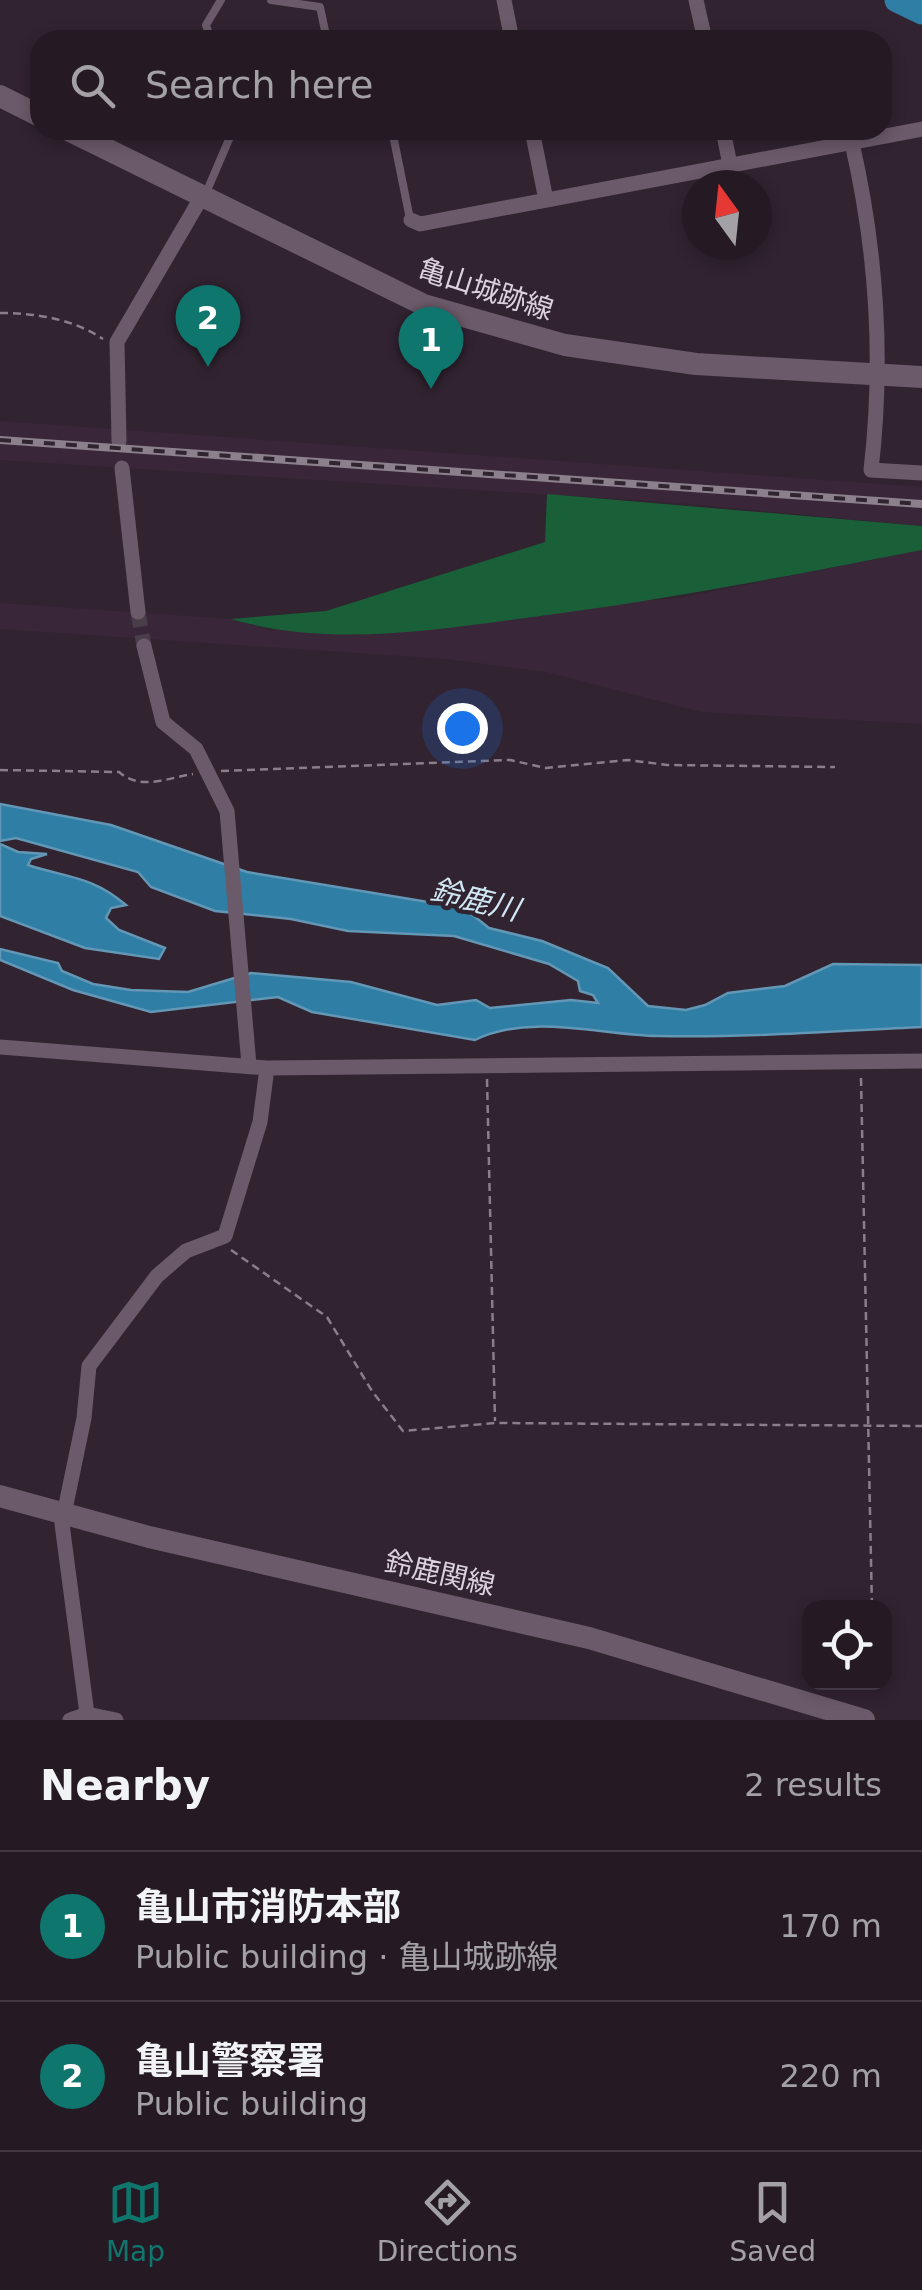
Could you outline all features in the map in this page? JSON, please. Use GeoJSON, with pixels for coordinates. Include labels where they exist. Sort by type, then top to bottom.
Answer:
{"type":"FeatureCollection","features":[{"type":"Feature","properties":{"kind":"main road"},"geometry":{"type":"LineString","coordinates":[[0,96],[30,111]]}},
{"type":"Feature","properties":{"kind":"main road","name":"亀山城跡線"},"geometry":{"type":"LineString","coordinates":[[90,140],[205,192],[424,305],[565,345],[696,364],[922,377]]}},
{"type":"Feature","properties":{"kind":"main road","name":"鈴鹿関線"},"geometry":{"type":"LineString","coordinates":[[0,1496],[149,1538],[589,1638],[864,1720]]}},
{"type":"Feature","properties":{"kind":"street"},"geometry":{"type":"LineString","coordinates":[[504,0],[510,30]]}},
{"type":"Feature","properties":{"kind":"street"},"geometry":{"type":"LineString","coordinates":[[696,0],[702,30]]}},
{"type":"Feature","properties":{"kind":"street"},"geometry":{"type":"LineString","coordinates":[[892,135],[922,129]]}},
{"type":"Feature","properties":{"kind":"street"},"geometry":{"type":"LineString","coordinates":[[534,140],[546,200]]}},
{"type":"Feature","properties":{"kind":"street"},"geometry":{"type":"LineString","coordinates":[[725,140],[730,165]]}},
{"type":"Feature","properties":{"kind":"street"},"geometry":{"type":"LineString","coordinates":[[410,220],[420,224],[867,140]]}},
{"type":"Feature","properties":{"kind":"street"},"geometry":{"type":"LineString","coordinates":[[852,143],[875,268],[880,376],[871,470],[922,473]]}},
{"type":"Feature","properties":{"kind":"street"},"geometry":{"type":"LineString","coordinates":[[119,441],[116,342],[205,192]]}},
{"type":"Feature","properties":{"kind":"street"},"geometry":{"type":"LineString","coordinates":[[122,468],[138,612]]}},
{"type":"Feature","properties":{"kind":"street"},"geometry":{"type":"LineString","coordinates":[[144,646],[163,722],[196,749],[228,824],[250,1058]]}},
{"type":"Feature","properties":{"kind":"street"},"geometry":{"type":"LineString","coordinates":[[0,1047],[250,1058],[267,1068],[922,1061]]}},
{"type":"Feature","properties":{"kind":"street"},"geometry":{"type":"LineString","coordinates":[[87,1714],[62,1531],[66,1487],[84,1418],[89,1366],[158,1276],[186,1251],[225,1236],[260,1122],[267,1068]]}},
{"type":"Feature","properties":{"kind":"street"},"geometry":{"type":"LineString","coordinates":[[70,1720],[87,1714],[116,1720]]}},
{"type":"Feature","properties":{"kind":"lane"},"geometry":{"type":"LineString","coordinates":[[208,30],[206,25],[221,0]]}},
{"type":"Feature","properties":{"kind":"lane"},"geometry":{"type":"LineString","coordinates":[[271,0],[320,7],[325,30]]}},
{"type":"Feature","properties":{"kind":"lane"},"geometry":{"type":"LineString","coordinates":[[205,192],[228,140]]}},
{"type":"Feature","properties":{"kind":"lane"},"geometry":{"type":"LineString","coordinates":[[394,140],[410,220]]}},
{"type":"Feature","properties":{"kind":"path"},"geometry":{"type":"LineString","coordinates":[[0,313],[61,320],[116,342]]}},
{"type":"Feature","properties":{"kind":"path"},"geometry":{"type":"LineString","coordinates":[[0,770],[35,774],[119,772],[131,782],[144,784],[208,772],[510,760],[546,768],[628,760],[667,765],[836,766]]}},
{"type":"Feature","properties":{"kind":"path"},"geometry":{"type":"LineString","coordinates":[[861,1062],[872,1600]]}},
{"type":"Feature","properties":{"kind":"path"},"geometry":{"type":"LineString","coordinates":[[487,1068],[495,1424]]}},
{"type":"Feature","properties":{"kind":"path"},"geometry":{"type":"LineString","coordinates":[[216,1240],[327,1318],[402,1431],[495,1424],[922,1426]]}},
{"type":"Feature","properties":{"kind":"shaded area"},"geometry":{"type":"Polygon","coordinates":[[[0,421],[922,487],[922,526],[666,502],[0,460],[0,421]]]}},
{"type":"Feature","properties":{"kind":"shaded area"},"geometry":{"type":"Polygon","coordinates":[[[922,550],[922,724],[701,712],[546,672],[446,659],[0,629],[0,603],[231,619],[270,630],[679,598],[922,550]]]}},
{"type":"Feature","properties":{"kind":"green space"},"geometry":{"type":"Polygon","coordinates":[[[547,494],[922,526],[922,550],[625,604],[414,631],[303,632],[231,619],[326,611],[545,542],[547,494]]]}},
{"type":"Feature","properties":{"kind":"water"},"geometry":{"type":"Polygon","coordinates":[[[0,804],[111,825],[247,872],[464,908],[489,928],[542,941],[608,968],[648,1006],[686,1010],[728,993],[785,986],[833,964],[922,965],[922,1027],[691,1036],[542,1027],[496,1032],[475,1040],[312,1012],[278,997],[151,1012],[73,990],[0,960],[0,949],[58,963],[62,971],[93,984],[131,990],[188,992],[251,973],[351,982],[437,1005],[476,1000],[490,1008],[571,1000],[598,1003],[593,995],[580,991],[578,981],[549,964],[454,936],[348,931],[291,919],[215,911],[151,887],[138,872],[16,838],[0,841],[0,804]]]}},
{"type":"Feature","properties":{"kind":"water"},"geometry":{"type":"Polygon","coordinates":[[[0,844],[18,852],[47,854],[31,859],[28,865],[91,883],[114,895],[126,905],[111,908],[106,918],[119,930],[165,948],[159,959],[85,948],[0,916],[0,844]]]}},
{"type":"Feature","properties":{"kind":"waterway"},"geometry":{"type":"LineString","coordinates":[[897,0],[922,12]]}},
{"type":"Feature","properties":{"kind":"tunnel"},"geometry":{"type":"LineString","coordinates":[[138,612],[144,646]]}},
{"type":"Feature","properties":{"kind":"railway"},"geometry":{"type":"LineString","coordinates":[[0,440],[922,504]]}},
{"type":"Feature","properties":{"kind":"place","name":"亀山警察署"},"geometry":{"type":"Point","coordinates":[208,367]}},
{"type":"Feature","properties":{"kind":"place","name":"亀山市消防本部"},"geometry":{"type":"Point","coordinates":[431,389]}},
{"type":"Feature","properties":{"kind":"water label","name":"鈴鹿川"},"geometry":{"type":"Point","coordinates":[475,900]}}]}
